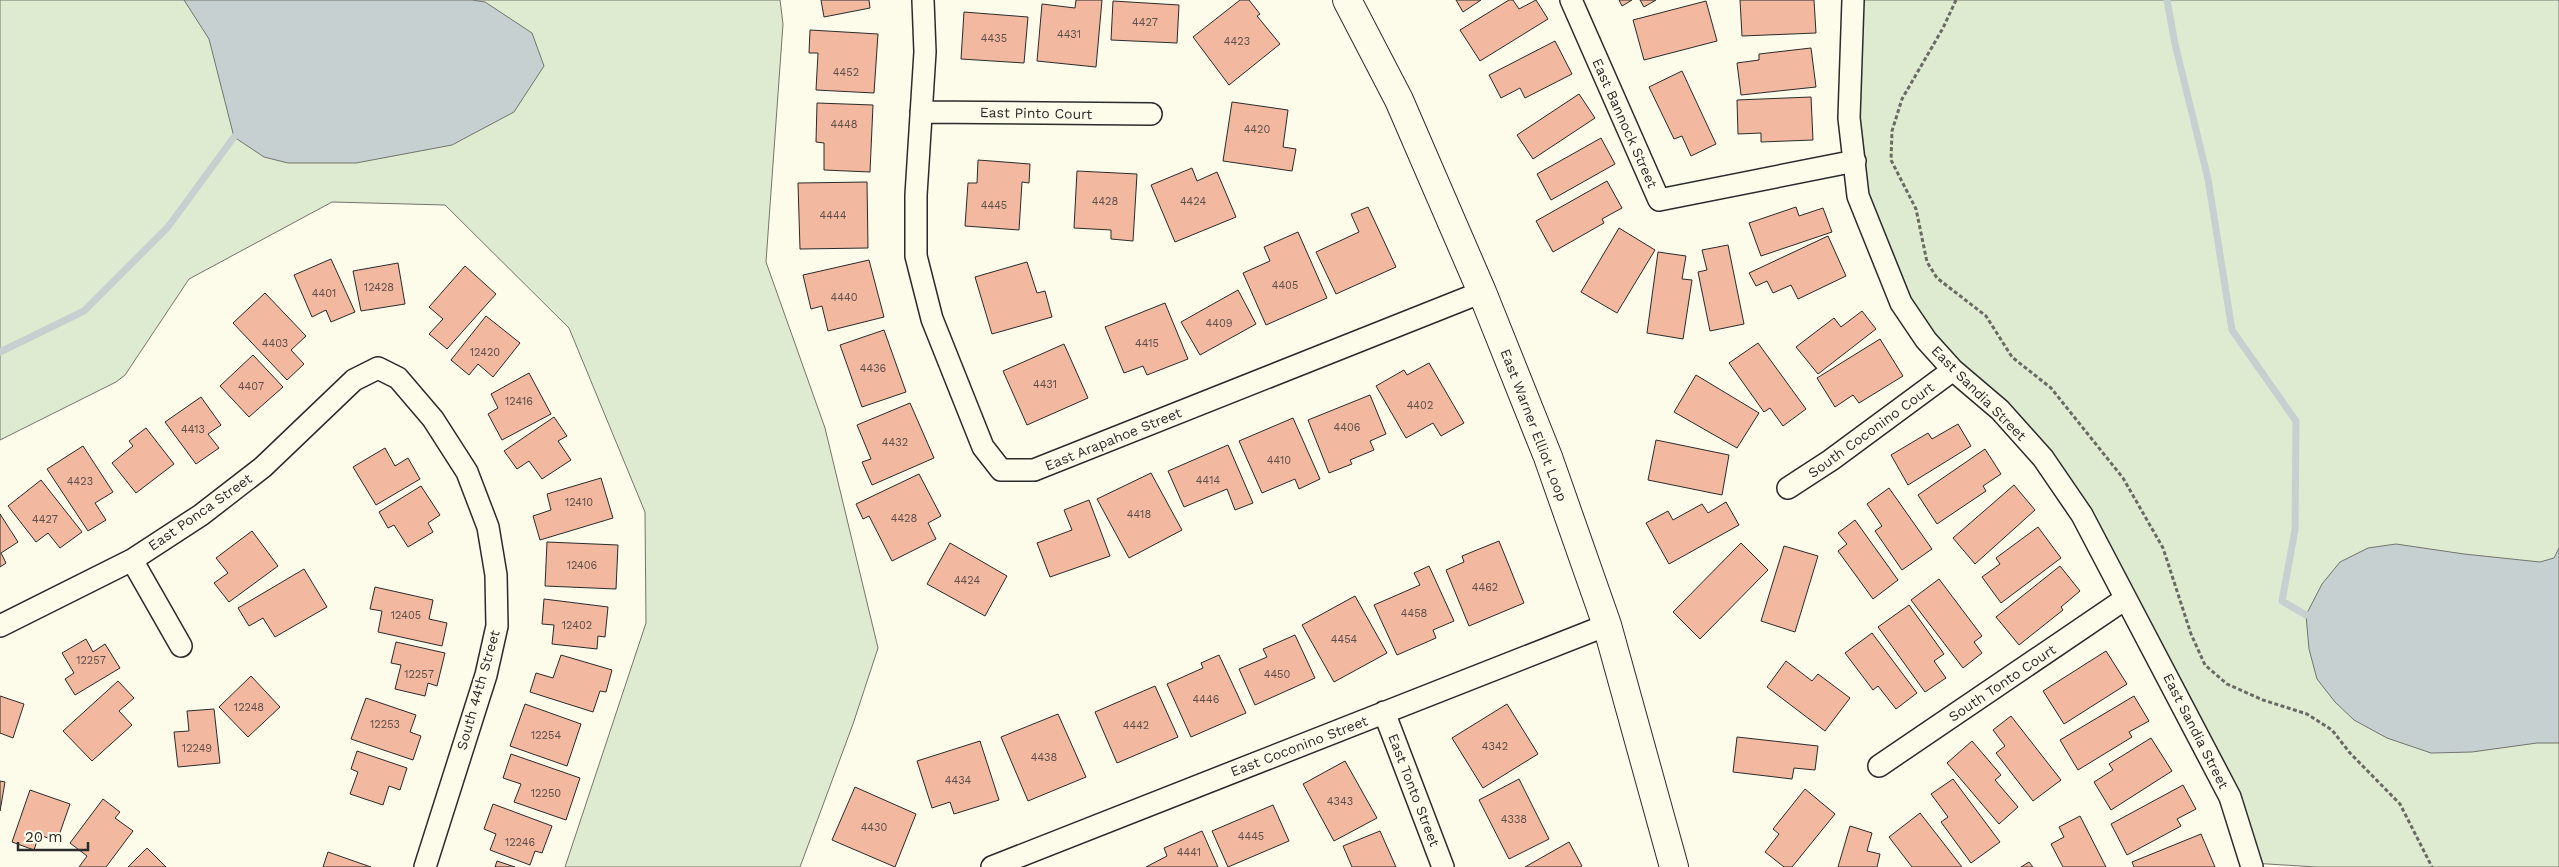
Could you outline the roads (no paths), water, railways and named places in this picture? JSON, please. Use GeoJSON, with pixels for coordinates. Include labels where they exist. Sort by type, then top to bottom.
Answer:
{"type":"FeatureCollection","features":[{"type":"Feature","properties":{"kind":"main road","name":"East Warner Elliot Loop"},"geometry":{"type":"LineString","coordinates":[[1347,0],[1399,100],[1482,292],[1548,457],[1607,625],[1674,867]]}},
{"type":"Feature","properties":{"kind":"street","name":"East Arapahoe Street"},"geometry":{"type":"LineString","coordinates":[[923,0],[925,52],[916,195],[916,256],[932,319],[983,447],[1001,470],[1034,470],[1482,292]]}},
{"type":"Feature","properties":{"kind":"street","name":"East Bannock Street"},"geometry":{"type":"LineString","coordinates":[[1571,0],[1659,200],[1855,161]]}},
{"type":"Feature","properties":{"kind":"street","name":"East Sandia Street"},"geometry":{"type":"LineString","coordinates":[[1853,0],[1849,118],[1858,196],[1901,303],[1926,340],[1953,370],[2000,410],[2044,458],[2082,516],[2230,796],[2252,867]]}},
{"type":"Feature","properties":{"kind":"street","name":"East Pinto Court"},"geometry":{"type":"LineString","coordinates":[[920,112],[1151,114]]}},
{"type":"Feature","properties":{"kind":"street","name":"East Ponca Street"},"geometry":{"type":"LineString","coordinates":[[0,626],[132,560],[200,516],[263,467],[354,380],[378,368]]}},
{"type":"Feature","properties":{"kind":"street","name":"South 44th Street"},"geometry":{"type":"LineString","coordinates":[[378,368],[398,378],[433,419],[466,472],[488,526],[496,575],[497,626],[486,675],[424,867]]}},
{"type":"Feature","properties":{"kind":"street","name":"South Coconino Court"},"geometry":{"type":"LineString","coordinates":[[1788,488],[1831,460],[1953,370]]}},
{"type":"Feature","properties":{"kind":"street"},"geometry":{"type":"LineString","coordinates":[[132,560],[181,646]]}},
{"type":"Feature","properties":{"kind":"street","name":"South Tonto Court"},"geometry":{"type":"LineString","coordinates":[[1879,766],[2125,600]]}},
{"type":"Feature","properties":{"kind":"street","name":"East Coconino Street"},"geometry":{"type":"LineString","coordinates":[[992,867],[1607,625]]}},
{"type":"Feature","properties":{"kind":"street","name":"East Tonto Street"},"geometry":{"type":"LineString","coordinates":[[1384,712],[1443,867]]}},
{"type":"Feature","properties":{"kind":"waterway"},"geometry":{"type":"LineString","coordinates":[[2167,0],[2175,44],[2208,179],[2232,330],[2296,421],[2295,530],[2282,601],[2306,615],[2315,615]]}},
{"type":"Feature","properties":{"kind":"waterway"},"geometry":{"type":"LineString","coordinates":[[0,352],[84,311],[168,227],[234,137]]}}]}
